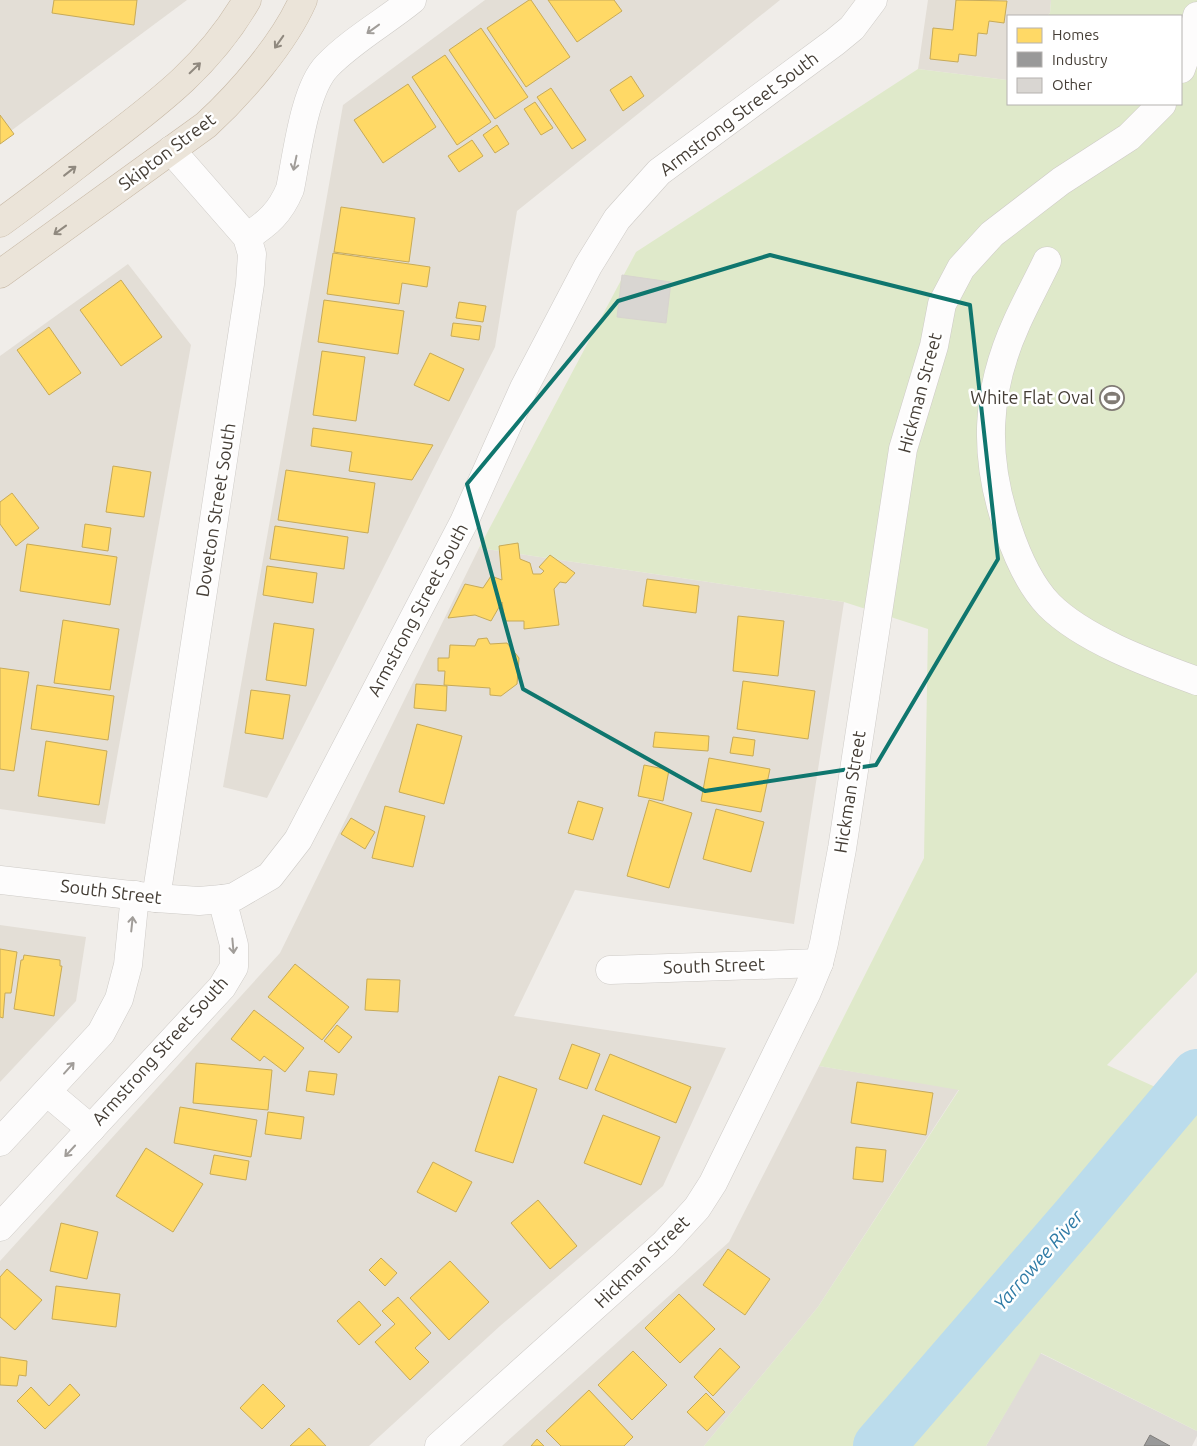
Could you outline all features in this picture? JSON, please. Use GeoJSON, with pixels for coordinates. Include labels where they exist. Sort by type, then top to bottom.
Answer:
{"type":"FeatureCollection","features":[{"type":"Feature","properties":{"kind":"highway"},"geometry":{"type":"LineString","coordinates":[[0,223],[167,96],[202,62],[233,25],[247,0]]}},
{"type":"Feature","properties":{"kind":"highway","name":"Skipton Street"},"geometry":{"type":"LineString","coordinates":[[0,274],[206,125],[224,108],[274,49],[294,20],[304,0]]}},
{"type":"Feature","properties":{"kind":"street"},"geometry":{"type":"LineString","coordinates":[[171,150],[247,237],[273,218],[282,206],[290,189],[309,97],[320,75],[336,57],[412,0]]}},
{"type":"Feature","properties":{"kind":"street","name":"Armstrong Street South"},"geometry":{"type":"LineString","coordinates":[[0,1226],[222,987],[234,966],[234,945],[222,899],[234,897],[270,876],[298,840],[464,522],[528,379],[588,266],[617,219],[659,172],[835,42],[852,28],[873,0]]}},
{"type":"Feature","properties":{"kind":"street"},"geometry":{"type":"LineString","coordinates":[[1182,66],[1197,16]]}},
{"type":"Feature","properties":{"kind":"street","name":"Hickman Street"},"geometry":{"type":"LineString","coordinates":[[440,1446],[664,1244],[697,1208],[713,1183],[808,992],[819,963],[842,849],[903,449],[934,346],[942,304],[961,268],[992,234],[1061,181],[1129,137],[1161,105]]}},
{"type":"Feature","properties":{"kind":"street","name":"Doveton Street South"},"geometry":{"type":"LineString","coordinates":[[145,897],[250,284],[252,254],[247,237]]}},
{"type":"Feature","properties":{"kind":"street"},"geometry":{"type":"LineString","coordinates":[[1047,261],[1016,324],[1000,366],[992,404],[990,438],[994,478],[1015,552],[1034,587],[1050,606],[1077,627],[1113,646],[1197,680]]}},
{"type":"Feature","properties":{"kind":"street","name":"South Street"},"geometry":{"type":"LineString","coordinates":[[0,880],[145,897],[199,901],[222,899]]}},
{"type":"Feature","properties":{"kind":"street"},"geometry":{"type":"LineString","coordinates":[[0,1142],[101,1032],[119,999],[145,897]]}},
{"type":"Feature","properties":{"kind":"street","name":"South Street"},"geometry":{"type":"LineString","coordinates":[[610,970],[819,963]]}},
{"type":"Feature","properties":{"kind":"street"},"geometry":{"type":"LineString","coordinates":[[47,1092],[91,1129]]}},
{"type":"Feature","properties":{"kind":"highlighted area"},"geometry":{"type":"Polygon","coordinates":[[[770,255],[970,305],[998,559],[876,765],[705,791],[523,689],[467,484],[618,301],[770,255]]]}},
{"type":"Feature","properties":{"kind":"shaded area"},"geometry":{"type":"Polygon","coordinates":[[[0,0],[187,0],[0,139],[0,0]]]}},
{"type":"Feature","properties":{"kind":"shaded area"},"geometry":{"type":"Polygon","coordinates":[[[485,0],[780,0],[517,211],[495,347],[267,798],[223,787],[343,105],[485,0]]]}},
{"type":"Feature","properties":{"kind":"shaded area"},"geometry":{"type":"Polygon","coordinates":[[[928,0],[1051,0],[1050,13],[1048,15],[1007,15],[1007,80],[918,69],[928,0]]]}},
{"type":"Feature","properties":{"kind":"shaded area"},"geometry":{"type":"Polygon","coordinates":[[[128,264],[191,345],[105,824],[0,809],[0,356],[128,264]]]}},
{"type":"Feature","properties":{"kind":"shaded area"},"geometry":{"type":"Polygon","coordinates":[[[479,548],[844,602],[794,924],[575,890],[514,1016],[726,1048],[663,1186],[500,1326],[369,1446],[0,1446],[0,1261],[280,953],[479,548]]]}},
{"type":"Feature","properties":{"kind":"shaded area"},"geometry":{"type":"Polygon","coordinates":[[[0,925],[86,937],[76,1001],[0,1082],[0,925]]]}},
{"type":"Feature","properties":{"kind":"shaded area"},"geometry":{"type":"Polygon","coordinates":[[[819,1066],[959,1089],[818,1307],[704,1446],[502,1446],[729,1242],[819,1066]]]}},
{"type":"Feature","properties":{"kind":"shaded area"},"geometry":{"type":"Polygon","coordinates":[[[1040,1353],[1197,1431],[1197,1436],[1192,1446],[986,1446],[1040,1353]]]}},
{"type":"Feature","properties":{"kind":"green space"},"geometry":{"type":"Polygon","coordinates":[[[1051,0],[1197,0],[1197,972],[1107,1065],[1197,1106],[1197,1431],[1041,1353],[986,1446],[704,1446],[818,1307],[959,1090],[819,1066],[924,858],[928,629],[844,602],[479,548],[636,252],[918,69],[1007,80],[1007,105],[1182,105],[1182,15],[1048,15],[1050,13],[1051,0]]]}},
{"type":"Feature","properties":{"kind":"building: Homes"},"geometry":{"type":"Polygon","coordinates":[[[54,0],[137,0],[134,25],[52,13],[54,0]]]}},
{"type":"Feature","properties":{"kind":"building: Homes"},"geometry":{"type":"Polygon","coordinates":[[[531,0],[570,57],[526,87],[487,28],[531,0]]]}},
{"type":"Feature","properties":{"kind":"building: Homes"},"geometry":{"type":"Polygon","coordinates":[[[548,0],[614,0],[622,11],[577,42],[548,0]]]}},
{"type":"Feature","properties":{"kind":"building: Homes"},"geometry":{"type":"Polygon","coordinates":[[[956,0],[1007,1],[1004,23],[989,21],[987,34],[978,33],[976,56],[959,54],[958,62],[930,59],[933,28],[953,30],[956,0]]]}},
{"type":"Feature","properties":{"kind":"building: Homes"},"geometry":{"type":"Polygon","coordinates":[[[481,28],[528,97],[495,119],[449,50],[481,28]]]}},
{"type":"Feature","properties":{"kind":"building: Homes"},"geometry":{"type":"Polygon","coordinates":[[[445,55],[491,122],[457,145],[412,77],[445,55]]]}},
{"type":"Feature","properties":{"kind":"building: Homes"},"geometry":{"type":"Polygon","coordinates":[[[631,76],[644,96],[623,111],[610,90],[631,76]]]}},
{"type":"Feature","properties":{"kind":"building: Homes"},"geometry":{"type":"Polygon","coordinates":[[[408,84],[436,127],[383,163],[354,120],[408,84]]]}},
{"type":"Feature","properties":{"kind":"building: Homes"},"geometry":{"type":"Polygon","coordinates":[[[551,88],[586,140],[572,149],[537,97],[551,88]]]}},
{"type":"Feature","properties":{"kind":"building: Homes"},"geometry":{"type":"Polygon","coordinates":[[[535,102],[553,128],[541,135],[524,109],[535,102]]]}},
{"type":"Feature","properties":{"kind":"building: Homes"},"geometry":{"type":"Polygon","coordinates":[[[0,115],[14,134],[0,144],[0,115]]]}},
{"type":"Feature","properties":{"kind":"building: Homes"},"geometry":{"type":"Polygon","coordinates":[[[497,125],[509,144],[495,153],[483,135],[497,125]]]}},
{"type":"Feature","properties":{"kind":"building: Homes"},"geometry":{"type":"Polygon","coordinates":[[[472,140],[483,156],[459,172],[448,156],[472,140]]]}},
{"type":"Feature","properties":{"kind":"building: Homes"},"geometry":{"type":"Polygon","coordinates":[[[341,207],[415,218],[409,262],[334,252],[341,207]]]}},
{"type":"Feature","properties":{"kind":"building: Homes"},"geometry":{"type":"Polygon","coordinates":[[[333,253],[430,267],[427,287],[402,283],[399,304],[327,294],[333,253]]]}},
{"type":"Feature","properties":{"kind":"building: Homes"},"geometry":{"type":"Polygon","coordinates":[[[121,280],[162,337],[121,366],[80,310],[121,280]]]}},
{"type":"Feature","properties":{"kind":"building: Homes"},"geometry":{"type":"Polygon","coordinates":[[[324,300],[404,311],[398,354],[318,342],[324,300]]]}},
{"type":"Feature","properties":{"kind":"building: Homes"},"geometry":{"type":"Polygon","coordinates":[[[459,302],[486,306],[483,322],[456,318],[459,302]]]}},
{"type":"Feature","properties":{"kind":"building: Homes"},"geometry":{"type":"Polygon","coordinates":[[[453,323],[481,326],[479,340],[451,336],[453,323]]]}},
{"type":"Feature","properties":{"kind":"building: Homes"},"geometry":{"type":"Polygon","coordinates":[[[49,327],[81,373],[49,395],[17,350],[49,327]]]}},
{"type":"Feature","properties":{"kind":"building: Homes"},"geometry":{"type":"Polygon","coordinates":[[[322,351],[365,357],[356,421],[313,415],[322,351]]]}},
{"type":"Feature","properties":{"kind":"building: Homes"},"geometry":{"type":"Polygon","coordinates":[[[430,353],[464,369],[449,401],[414,385],[430,353]]]}},
{"type":"Feature","properties":{"kind":"building: Homes"},"geometry":{"type":"Polygon","coordinates":[[[313,428],[433,445],[412,480],[349,471],[352,452],[311,446],[313,428]]]}},
{"type":"Feature","properties":{"kind":"building: Homes"},"geometry":{"type":"Polygon","coordinates":[[[113,466],[151,472],[144,517],[106,512],[113,466]]]}},
{"type":"Feature","properties":{"kind":"building: Homes"},"geometry":{"type":"Polygon","coordinates":[[[286,470],[375,483],[368,533],[278,520],[286,470]]]}},
{"type":"Feature","properties":{"kind":"building: Homes"},"geometry":{"type":"Polygon","coordinates":[[[12,493],[39,528],[16,546],[0,524],[0,502],[12,493]]]}},
{"type":"Feature","properties":{"kind":"building: Homes"},"geometry":{"type":"Polygon","coordinates":[[[85,524],[111,528],[108,551],[82,547],[85,524]]]}},
{"type":"Feature","properties":{"kind":"building: Homes"},"geometry":{"type":"Polygon","coordinates":[[[275,526],[348,537],[344,569],[270,559],[275,526]]]}},
{"type":"Feature","properties":{"kind":"building: Homes"},"geometry":{"type":"Polygon","coordinates":[[[518,543],[520,559],[530,563],[533,574],[541,574],[544,571],[539,567],[550,555],[575,573],[566,583],[560,582],[554,589],[559,625],[524,629],[524,621],[505,621],[502,602],[491,621],[475,615],[448,618],[465,584],[483,588],[491,576],[502,580],[499,546],[518,543]]]}},
{"type":"Feature","properties":{"kind":"building: Homes"},"geometry":{"type":"Polygon","coordinates":[[[27,544],[117,557],[110,605],[20,591],[27,544]]]}},
{"type":"Feature","properties":{"kind":"building: Homes"},"geometry":{"type":"Polygon","coordinates":[[[267,566],[317,573],[313,603],[263,595],[267,566]]]}},
{"type":"Feature","properties":{"kind":"building: Homes"},"geometry":{"type":"Polygon","coordinates":[[[647,579],[699,586],[696,613],[643,606],[647,579]]]}},
{"type":"Feature","properties":{"kind":"building: Homes"},"geometry":{"type":"Polygon","coordinates":[[[738,616],[784,621],[778,676],[733,671],[738,616]]]}},
{"type":"Feature","properties":{"kind":"building: Homes"},"geometry":{"type":"Polygon","coordinates":[[[63,620],[119,629],[110,690],[54,683],[63,620]]]}},
{"type":"Feature","properties":{"kind":"building: Homes"},"geometry":{"type":"Polygon","coordinates":[[[274,623],[314,629],[306,686],[266,680],[274,623]]]}},
{"type":"Feature","properties":{"kind":"building: Homes"},"geometry":{"type":"Polygon","coordinates":[[[487,638],[490,644],[507,643],[519,658],[517,684],[501,696],[490,695],[490,688],[444,685],[445,671],[438,671],[438,658],[449,658],[450,645],[475,646],[478,639],[487,638]]]}},
{"type":"Feature","properties":{"kind":"building: Homes"},"geometry":{"type":"Polygon","coordinates":[[[0,668],[29,672],[14,771],[0,769],[0,668]]]}},
{"type":"Feature","properties":{"kind":"building: Homes"},"geometry":{"type":"Polygon","coordinates":[[[743,681],[815,691],[808,739],[737,729],[743,681]]]}},
{"type":"Feature","properties":{"kind":"building: Homes"},"geometry":{"type":"Polygon","coordinates":[[[416,684],[447,686],[446,711],[414,708],[416,684]]]}},
{"type":"Feature","properties":{"kind":"building: Homes"},"geometry":{"type":"Polygon","coordinates":[[[37,685],[114,696],[108,740],[31,729],[37,685]]]}},
{"type":"Feature","properties":{"kind":"building: Homes"},"geometry":{"type":"Polygon","coordinates":[[[251,690],[290,695],[283,739],[245,733],[251,690]]]}},
{"type":"Feature","properties":{"kind":"building: Homes"},"geometry":{"type":"Polygon","coordinates":[[[417,724],[462,736],[444,804],[399,792],[417,724]]]}},
{"type":"Feature","properties":{"kind":"building: Homes"},"geometry":{"type":"Polygon","coordinates":[[[655,732],[709,736],[708,751],[653,747],[655,732]]]}},
{"type":"Feature","properties":{"kind":"building: Homes"},"geometry":{"type":"Polygon","coordinates":[[[733,737],[755,740],[753,756],[730,753],[733,737]]]}},
{"type":"Feature","properties":{"kind":"building: Homes"},"geometry":{"type":"Polygon","coordinates":[[[46,741],[107,751],[99,805],[38,796],[46,741]]]}},
{"type":"Feature","properties":{"kind":"building: Homes"},"geometry":{"type":"Polygon","coordinates":[[[709,758],[770,769],[761,812],[701,801],[709,758]]]}},
{"type":"Feature","properties":{"kind":"building: Homes"},"geometry":{"type":"Polygon","coordinates":[[[644,765],[669,770],[663,801],[638,796],[644,765]]]}},
{"type":"Feature","properties":{"kind":"building: Homes"},"geometry":{"type":"Polygon","coordinates":[[[649,800],[692,813],[669,888],[627,876],[649,800]]]}},
{"type":"Feature","properties":{"kind":"building: Homes"},"geometry":{"type":"Polygon","coordinates":[[[578,801],[603,808],[593,840],[568,833],[578,801]]]}},
{"type":"Feature","properties":{"kind":"building: Homes"},"geometry":{"type":"Polygon","coordinates":[[[385,806],[425,816],[413,867],[372,858],[385,806]]]}},
{"type":"Feature","properties":{"kind":"building: Homes"},"geometry":{"type":"Polygon","coordinates":[[[716,809],[764,822],[751,872],[703,859],[716,809]]]}},
{"type":"Feature","properties":{"kind":"building: Homes"},"geometry":{"type":"Polygon","coordinates":[[[351,818],[375,832],[365,849],[341,834],[351,818]]]}},
{"type":"Feature","properties":{"kind":"building: Homes"},"geometry":{"type":"Polygon","coordinates":[[[0,949],[17,952],[11,993],[5,993],[3,1018],[0,1017],[0,949]]]}},
{"type":"Feature","properties":{"kind":"building: Homes"},"geometry":{"type":"Polygon","coordinates":[[[24,955],[60,960],[60,966],[62,966],[54,1016],[14,1009],[21,960],[23,960],[24,955]]]}},
{"type":"Feature","properties":{"kind":"building: Homes"},"geometry":{"type":"Polygon","coordinates":[[[295,964],[349,1007],[322,1040],[268,997],[295,964]]]}},
{"type":"Feature","properties":{"kind":"building: Homes"},"geometry":{"type":"Polygon","coordinates":[[[367,979],[400,980],[398,1012],[365,1010],[367,979]]]}},
{"type":"Feature","properties":{"kind":"building: Homes"},"geometry":{"type":"Polygon","coordinates":[[[254,1010],[304,1048],[285,1072],[264,1056],[260,1061],[231,1039],[254,1010]]]}},
{"type":"Feature","properties":{"kind":"building: Homes"},"geometry":{"type":"Polygon","coordinates":[[[337,1025],[352,1037],[339,1053],[324,1041],[337,1025]]]}},
{"type":"Feature","properties":{"kind":"building: Homes"},"geometry":{"type":"Polygon","coordinates":[[[572,1044],[600,1054],[587,1089],[559,1079],[572,1044]]]}},
{"type":"Feature","properties":{"kind":"building: Homes"},"geometry":{"type":"Polygon","coordinates":[[[610,1054],[691,1087],[676,1123],[595,1090],[610,1054]]]}},
{"type":"Feature","properties":{"kind":"building: Homes"},"geometry":{"type":"Polygon","coordinates":[[[196,1063],[272,1070],[268,1110],[193,1103],[196,1063]]]}},
{"type":"Feature","properties":{"kind":"building: Homes"},"geometry":{"type":"Polygon","coordinates":[[[309,1071],[337,1074],[334,1095],[306,1091],[309,1071]]]}},
{"type":"Feature","properties":{"kind":"building: Homes"},"geometry":{"type":"Polygon","coordinates":[[[499,1076],[537,1089],[513,1163],[475,1151],[499,1076]]]}},
{"type":"Feature","properties":{"kind":"building: Homes"},"geometry":{"type":"Polygon","coordinates":[[[857,1082],[933,1093],[926,1135],[851,1123],[857,1082]]]}},
{"type":"Feature","properties":{"kind":"building: Homes"},"geometry":{"type":"Polygon","coordinates":[[[180,1107],[257,1120],[251,1157],[174,1143],[180,1107]]]}},
{"type":"Feature","properties":{"kind":"building: Homes"},"geometry":{"type":"Polygon","coordinates":[[[268,1112],[304,1117],[301,1139],[265,1134],[268,1112]]]}},
{"type":"Feature","properties":{"kind":"building: Homes"},"geometry":{"type":"Polygon","coordinates":[[[603,1115],[660,1137],[641,1185],[584,1163],[603,1115]]]}},
{"type":"Feature","properties":{"kind":"building: Homes"},"geometry":{"type":"Polygon","coordinates":[[[856,1147],[886,1150],[883,1182],[853,1179],[856,1147]]]}},
{"type":"Feature","properties":{"kind":"building: Homes"},"geometry":{"type":"Polygon","coordinates":[[[146,1148],[203,1184],[173,1232],[116,1196],[146,1148]]]}},
{"type":"Feature","properties":{"kind":"building: Homes"},"geometry":{"type":"Polygon","coordinates":[[[214,1155],[249,1161],[246,1180],[210,1174],[214,1155]]]}},
{"type":"Feature","properties":{"kind":"building: Homes"},"geometry":{"type":"Polygon","coordinates":[[[433,1162],[472,1182],[456,1212],[417,1192],[433,1162]]]}},
{"type":"Feature","properties":{"kind":"building: Homes"},"geometry":{"type":"Polygon","coordinates":[[[538,1200],[577,1246],[550,1269],[511,1223],[538,1200]]]}},
{"type":"Feature","properties":{"kind":"building: Homes"},"geometry":{"type":"Polygon","coordinates":[[[61,1223],[98,1232],[87,1279],[50,1271],[61,1223]]]}},
{"type":"Feature","properties":{"kind":"building: Homes"},"geometry":{"type":"Polygon","coordinates":[[[728,1249],[770,1279],[745,1315],[703,1285],[728,1249]]]}},
{"type":"Feature","properties":{"kind":"building: Homes"},"geometry":{"type":"Polygon","coordinates":[[[381,1258],[397,1273],[385,1286],[369,1270],[381,1258]]]}},
{"type":"Feature","properties":{"kind":"building: Homes"},"geometry":{"type":"Polygon","coordinates":[[[450,1261],[489,1302],[449,1340],[410,1298],[450,1261]]]}},
{"type":"Feature","properties":{"kind":"building: Homes"},"geometry":{"type":"Polygon","coordinates":[[[7,1269],[42,1300],[15,1330],[0,1317],[0,1277],[7,1269]]]}},
{"type":"Feature","properties":{"kind":"building: Homes"},"geometry":{"type":"Polygon","coordinates":[[[56,1286],[120,1294],[116,1327],[52,1319],[56,1286]]]}},
{"type":"Feature","properties":{"kind":"building: Homes"},"geometry":{"type":"Polygon","coordinates":[[[679,1294],[715,1329],[680,1363],[645,1328],[679,1294]]]}},
{"type":"Feature","properties":{"kind":"building: Homes"},"geometry":{"type":"Polygon","coordinates":[[[398,1297],[431,1333],[415,1348],[429,1362],[410,1380],[375,1342],[395,1324],[382,1311],[398,1297]]]}},
{"type":"Feature","properties":{"kind":"building: Homes"},"geometry":{"type":"Polygon","coordinates":[[[359,1301],[381,1325],[359,1345],[337,1321],[359,1301]]]}},
{"type":"Feature","properties":{"kind":"building: Homes"},"geometry":{"type":"Polygon","coordinates":[[[720,1348],[740,1367],[713,1396],[694,1377],[720,1348]]]}},
{"type":"Feature","properties":{"kind":"building: Homes"},"geometry":{"type":"Polygon","coordinates":[[[633,1351],[667,1385],[632,1420],[598,1385],[633,1351]]]}},
{"type":"Feature","properties":{"kind":"building: Homes"},"geometry":{"type":"Polygon","coordinates":[[[0,1357],[27,1361],[26,1376],[19,1375],[17,1386],[0,1385],[0,1357]]]}},
{"type":"Feature","properties":{"kind":"building: Homes"},"geometry":{"type":"Polygon","coordinates":[[[70,1384],[80,1395],[45,1429],[17,1401],[31,1387],[49,1406],[70,1384]]]}},
{"type":"Feature","properties":{"kind":"building: Homes"},"geometry":{"type":"Polygon","coordinates":[[[263,1384],[285,1406],[262,1429],[240,1408],[263,1384]]]}},
{"type":"Feature","properties":{"kind":"building: Homes"},"geometry":{"type":"Polygon","coordinates":[[[589,1390],[633,1437],[624,1446],[561,1446],[546,1431],[589,1390]]]}},
{"type":"Feature","properties":{"kind":"building: Homes"},"geometry":{"type":"Polygon","coordinates":[[[706,1393],[725,1412],[707,1431],[687,1412],[706,1393]]]}},
{"type":"Feature","properties":{"kind":"building: Homes"},"geometry":{"type":"Polygon","coordinates":[[[309,1428],[326,1446],[290,1446],[309,1428]]]}},
{"type":"Feature","properties":{"kind":"building: Homes"},"geometry":{"type":"Polygon","coordinates":[[[537,1439],[544,1446],[531,1446],[537,1439]]]}},
{"type":"Feature","properties":{"kind":"building: Industry"},"geometry":{"type":"Polygon","coordinates":[[[1150,1435],[1170,1446],[1144,1446],[1150,1435]]]}},
{"type":"Feature","properties":{"kind":"building: Other"},"geometry":{"type":"Polygon","coordinates":[[[622,275],[671,282],[666,323],[617,317],[622,275]]]}},
{"type":"Feature","properties":{"kind":"waterway","name":"Yarrowee River"},"geometry":{"type":"LineString","coordinates":[[879,1446],[1197,1075]]}},
{"type":"Feature","properties":{"kind":"place","name":"White Flat Oval"},"geometry":{"type":"Point","coordinates":[1112,398]}}]}
